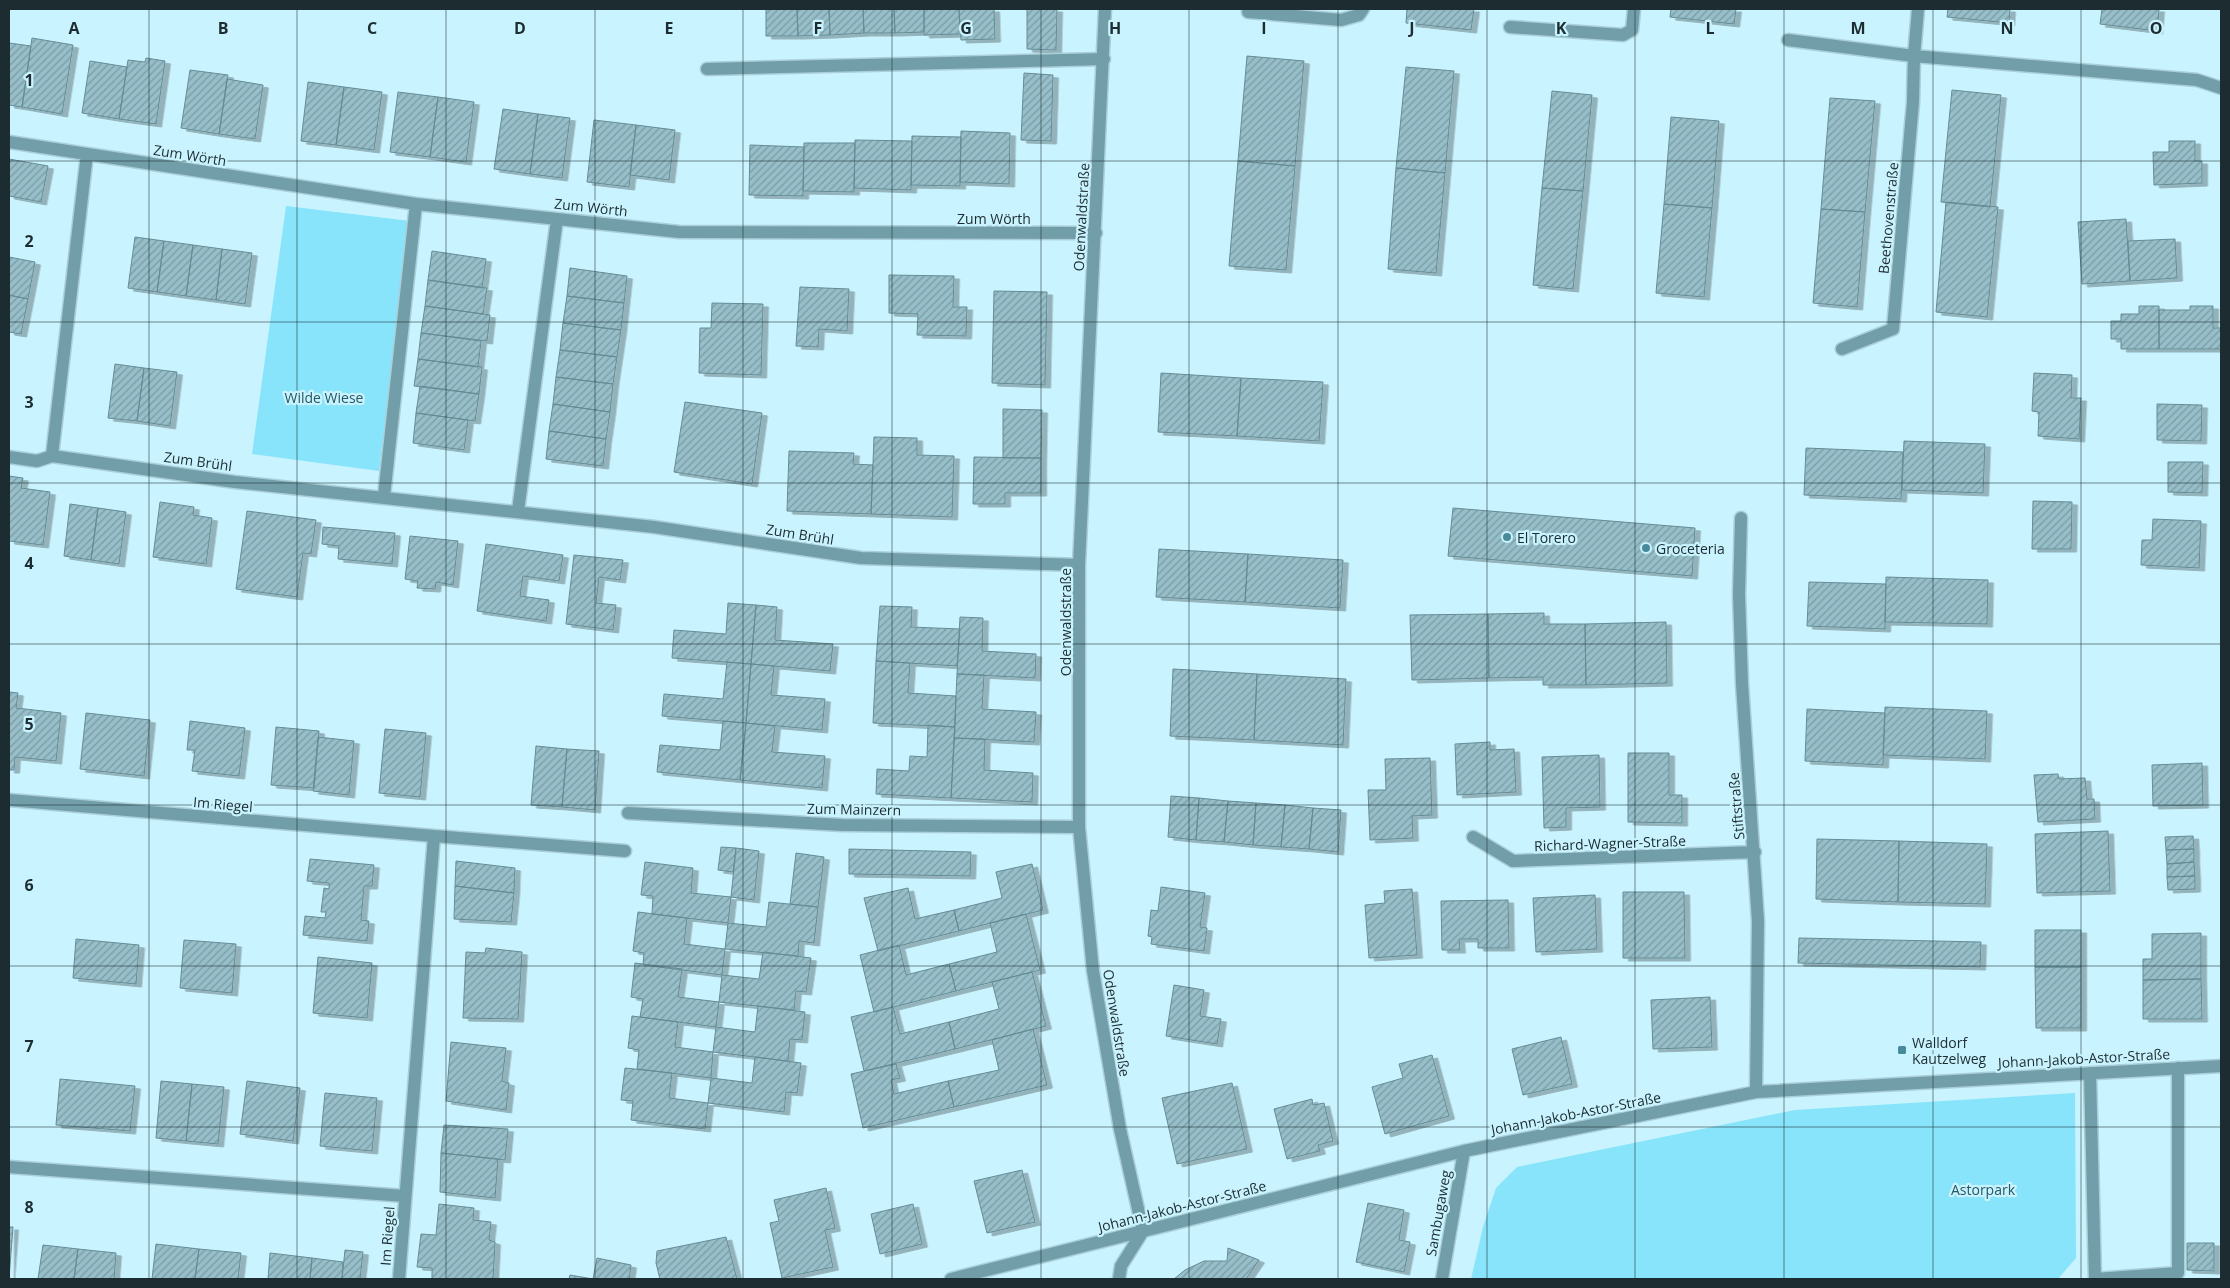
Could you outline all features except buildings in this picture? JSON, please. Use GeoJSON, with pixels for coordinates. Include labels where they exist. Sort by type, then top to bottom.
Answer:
{"type":"FeatureCollection","features":[{"type":"Feature","properties":{"kind":"street","name":"Odenwaldstraße"},"geometry":{"type":"LineString","coordinates":[[1105,9],[1079,565],[1079,827],[1093,971],[1120,1129],[1143,1231]]}},
{"type":"Feature","properties":{"kind":"street"},"geometry":{"type":"LineString","coordinates":[[1248,12],[1341,20],[1358,15],[1363,9]]}},
{"type":"Feature","properties":{"kind":"street"},"geometry":{"type":"LineString","coordinates":[[1510,27],[1623,35],[1632,30],[1634,9]]}},
{"type":"Feature","properties":{"kind":"street","name":"Beethovenstraße"},"geometry":{"type":"LineString","coordinates":[[1842,349],[1893,329],[1913,102],[1918,9]]}},
{"type":"Feature","properties":{"kind":"street"},"geometry":{"type":"LineString","coordinates":[[1788,40],[1914,56],[2196,80],[2221,88]]}},
{"type":"Feature","properties":{"kind":"street"},"geometry":{"type":"LineString","coordinates":[[707,69],[1104,59]]}},
{"type":"Feature","properties":{"kind":"street","name":"Zum Wörth"},"geometry":{"type":"LineString","coordinates":[[9,142],[416,204],[679,232],[1096,233]]}},
{"type":"Feature","properties":{"kind":"street"},"geometry":{"type":"LineString","coordinates":[[52,456],[87,154]]}},
{"type":"Feature","properties":{"kind":"street"},"geometry":{"type":"LineString","coordinates":[[384,496],[416,204]]}},
{"type":"Feature","properties":{"kind":"street"},"geometry":{"type":"LineString","coordinates":[[518,511],[557,219]]}},
{"type":"Feature","properties":{"kind":"street","name":"Zum Brühl"},"geometry":{"type":"LineString","coordinates":[[9,457],[37,460],[52,456],[235,482],[384,496],[654,527],[861,558],[1079,565]]}},
{"type":"Feature","properties":{"kind":"street","name":"Stiftstraße"},"geometry":{"type":"LineString","coordinates":[[1740,518],[1739,595],[1742,684],[1755,852],[1758,920],[1756,1092]]}},
{"type":"Feature","properties":{"kind":"street","name":"Im Riegel"},"geometry":{"type":"LineString","coordinates":[[9,800],[625,851]]}},
{"type":"Feature","properties":{"kind":"street","name":"Zum Mainzern"},"geometry":{"type":"LineString","coordinates":[[628,814],[842,825],[1079,827]]}},
{"type":"Feature","properties":{"kind":"street","name":"Im Riegel"},"geometry":{"type":"LineString","coordinates":[[399,1279],[434,836]]}},
{"type":"Feature","properties":{"kind":"street","name":"Richard-Wagner-Straße"},"geometry":{"type":"LineString","coordinates":[[1473,837],[1513,861],[1755,852]]}},
{"type":"Feature","properties":{"kind":"street","name":"Johann-Jakob-Astor-Straße"},"geometry":{"type":"LineString","coordinates":[[951,1279],[1464,1151],[1756,1092],[2221,1066]]}},
{"type":"Feature","properties":{"kind":"street"},"geometry":{"type":"LineString","coordinates":[[2090,1073],[2095,1279],[2178,1273],[2178,1068]]}},
{"type":"Feature","properties":{"kind":"street","name":"Sambugaweg"},"geometry":{"type":"LineString","coordinates":[[1442,1279],[1464,1151]]}},
{"type":"Feature","properties":{"kind":"street","name":"Im Riegel"},"geometry":{"type":"LineString","coordinates":[[9,1168],[405,1196]]}},
{"type":"Feature","properties":{"kind":"street"},"geometry":{"type":"LineString","coordinates":[[1119,1279],[1121,1266],[1143,1231]]}},
{"type":"Feature","properties":{"kind":"green space","name":"Wilde Wiese"},"geometry":{"type":"Polygon","coordinates":[[[286,206],[410,221],[379,471],[252,454],[286,206]]]}},
{"type":"Feature","properties":{"kind":"green space","name":"Astorpark"},"geometry":{"type":"Polygon","coordinates":[[[2075,1093],[2076,1258],[2058,1279],[1471,1279],[1483,1227],[1496,1188],[1517,1167],[1795,1110],[2075,1093]]]}},
{"type":"Feature","properties":{"kind":"place","name":"El Torero"},"geometry":{"type":"Point","coordinates":[1507,537]}},
{"type":"Feature","properties":{"kind":"place","name":"Groceteria"},"geometry":{"type":"Point","coordinates":[1646,548]}},
{"type":"Feature","properties":{"kind":"place","name":"Walldorf Kautzelweg"},"geometry":{"type":"Point","coordinates":[1902,1050]}}]}
